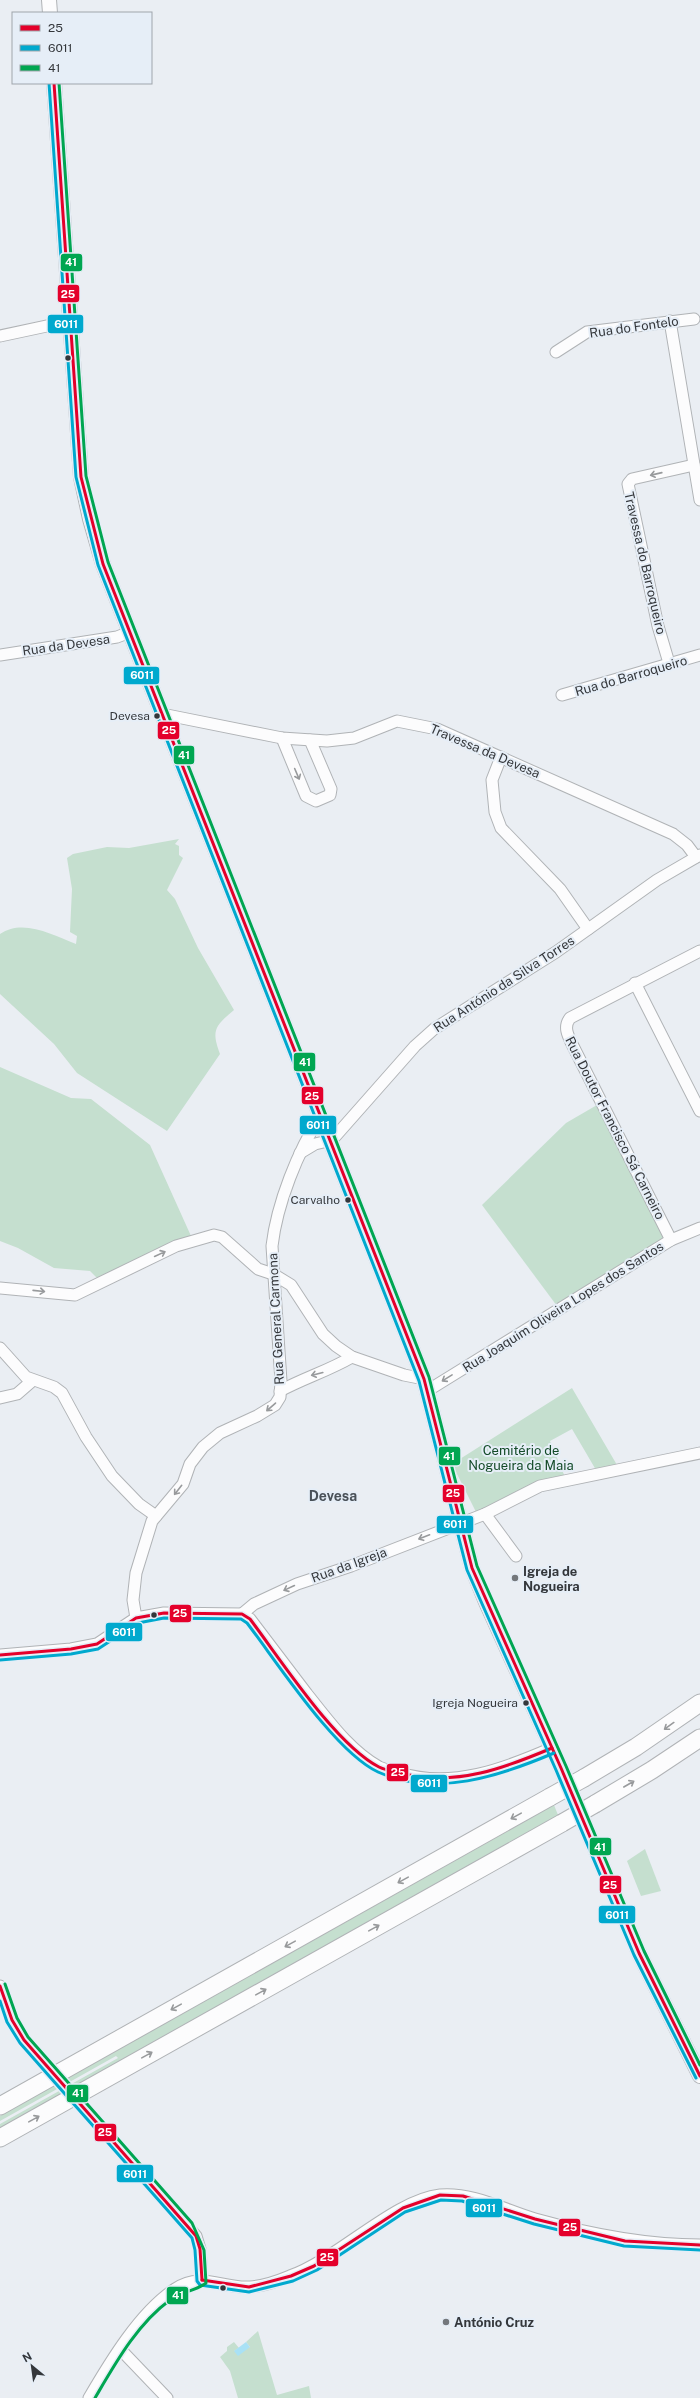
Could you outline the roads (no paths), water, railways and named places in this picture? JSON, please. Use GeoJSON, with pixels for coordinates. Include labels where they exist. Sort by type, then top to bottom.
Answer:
{"type":"FeatureCollection","features":[{"type":"Feature","properties":{"kind":"highway"},"geometry":{"type":"LineString","coordinates":[[0,2106],[584,1778],[636,1748],[700,1703]]}},
{"type":"Feature","properties":{"kind":"highway"},"geometry":{"type":"LineString","coordinates":[[0,2138],[562,1823],[652,1770],[700,1738]]}},
{"type":"Feature","properties":{"kind":"main road"},"geometry":{"type":"LineString","coordinates":[[49,0],[50,12]]}},
{"type":"Feature","properties":{"kind":"main road"},"geometry":{"type":"LineString","coordinates":[[54,84],[81,477],[85,499],[103,564],[332,1140],[426,1385],[472,1568],[552,1748],[639,1953],[700,2076]]}},
{"type":"Feature","properties":{"kind":"street","name":"Rua do Fontelo"},"geometry":{"type":"LineString","coordinates":[[556,352],[587,332],[694,319]]}},
{"type":"Feature","properties":{"kind":"street"},"geometry":{"type":"LineString","coordinates":[[670,321],[700,500]]}},
{"type":"Feature","properties":{"kind":"street"},"geometry":{"type":"LineString","coordinates":[[0,336],[70,322]]}},
{"type":"Feature","properties":{"kind":"street","name":"Travessa do Barroqueiro"},"geometry":{"type":"LineString","coordinates":[[669,663],[658,626],[628,484],[632,479],[694,465]]}},
{"type":"Feature","properties":{"kind":"street","name":"Rua da Devesa"},"geometry":{"type":"LineString","coordinates":[[0,655],[117,638],[130,632]]}},
{"type":"Feature","properties":{"kind":"street","name":"Rua do Barroqueiro"},"geometry":{"type":"LineString","coordinates":[[562,696],[700,655]]}},
{"type":"Feature","properties":{"kind":"street","name":"Travessa da Devesa"},"geometry":{"type":"LineString","coordinates":[[162,714],[282,738],[310,740],[354,738],[397,721],[437,728],[673,834],[698,856]]}},
{"type":"Feature","properties":{"kind":"street"},"geometry":{"type":"LineString","coordinates":[[282,738],[306,796],[316,801],[330,795],[331,789],[310,740]]}},
{"type":"Feature","properties":{"kind":"street"},"geometry":{"type":"LineString","coordinates":[[501,757],[492,780],[495,812],[501,828],[560,889],[588,929]]}},
{"type":"Feature","properties":{"kind":"street","name":"Rua António da Silva Torres"},"geometry":{"type":"LineString","coordinates":[[332,1140],[415,1046],[434,1029],[543,961],[657,880],[698,856]]}},
{"type":"Feature","properties":{"kind":"street","name":"Rua Doutor Francisco Sá Carneiro"},"geometry":{"type":"LineString","coordinates":[[671,1240],[566,1030],[566,1023],[570,1018],[700,951]]}},
{"type":"Feature","properties":{"kind":"street"},"geometry":{"type":"LineString","coordinates":[[636,983],[700,1111]]}},
{"type":"Feature","properties":{"kind":"street","name":"Rua General Carmona"},"geometry":{"type":"LineString","coordinates":[[136,1618],[133,1600],[136,1573],[152,1521],[183,1484],[190,1464],[203,1447],[220,1433],[266,1412],[275,1405],[280,1397],[274,1274],[274,1230],[299,1153],[321,1115]]}},
{"type":"Feature","properties":{"kind":"street"},"geometry":{"type":"LineString","coordinates":[[299,1153],[315,1144],[332,1140]]}},
{"type":"Feature","properties":{"kind":"street","name":"Rua Joaquim Oliveira Lopes dos Santos"},"geometry":{"type":"LineString","coordinates":[[426,1385],[671,1240],[700,1228]]}},
{"type":"Feature","properties":{"kind":"street"},"geometry":{"type":"LineString","coordinates":[[0,1288],[75,1294],[176,1246],[214,1235],[222,1238],[258,1269],[274,1274],[291,1285],[323,1334],[352,1357],[404,1375],[426,1385]]}},
{"type":"Feature","properties":{"kind":"street"},"geometry":{"type":"LineString","coordinates":[[0,1348],[26,1377],[32,1381],[54,1387],[62,1393],[86,1437],[112,1476],[139,1504],[156,1516]]}},
{"type":"Feature","properties":{"kind":"street"},"geometry":{"type":"LineString","coordinates":[[280,1392],[311,1376],[326,1372],[352,1357]]}},
{"type":"Feature","properties":{"kind":"street"},"geometry":{"type":"LineString","coordinates":[[0,1398],[17,1394],[32,1381]]}},
{"type":"Feature","properties":{"kind":"street","name":"Rua da Igreja"},"geometry":{"type":"LineString","coordinates":[[242,1614],[254,1604],[297,1584],[351,1566],[485,1514],[540,1486],[700,1453]]}},
{"type":"Feature","properties":{"kind":"street"},"geometry":{"type":"LineString","coordinates":[[485,1514],[516,1556]]}},
{"type":"Feature","properties":{"kind":"street"},"geometry":{"type":"LineString","coordinates":[[0,1655],[71,1649],[97,1644],[136,1618],[164,1613],[242,1614],[250,1619],[333,1727],[355,1749],[380,1768],[434,1780],[468,1778],[530,1758],[552,1748]]}},
{"type":"Feature","properties":{"kind":"street"},"geometry":{"type":"LineString","coordinates":[[0,1986],[12,2020],[24,2040],[196,2236],[200,2249],[202,2280]]}},
{"type":"Feature","properties":{"kind":"street"},"geometry":{"type":"LineString","coordinates":[[89,2398],[133,2330],[164,2298],[188,2282],[202,2280],[249,2287],[290,2276],[320,2262],[403,2208],[422,2200],[440,2195],[463,2196],[535,2219],[625,2241],[700,2245]]}},
{"type":"Feature","properties":{"kind":"street"},"geometry":{"type":"LineString","coordinates":[[121,2350],[166,2398]]}},
{"type":"Feature","properties":{"kind":"water"},"geometry":{"type":"Polygon","coordinates":[[[246,2342],[250,2347],[238,2356],[234,2351],[246,2342]]]}},
{"type":"Feature","properties":{"kind":"place","name":"Devesa"},"geometry":{"type":"Point","coordinates":[157,716]}},
{"type":"Feature","properties":{"kind":"place","name":"Carvalho"},"geometry":{"type":"Point","coordinates":[348,1200]}},
{"type":"Feature","properties":{"kind":"place","name":"Igreja de Nogueira"},"geometry":{"type":"Point","coordinates":[515,1578]}},
{"type":"Feature","properties":{"kind":"place","name":"Igreja Nogueira"},"geometry":{"type":"Point","coordinates":[526,1703]}},
{"type":"Feature","properties":{"kind":"place","name":"António Cruz"},"geometry":{"type":"Point","coordinates":[446,2322]}},
{"type":"Feature","properties":{"kind":"district","name":"Devesa"},"geometry":{"type":"Point","coordinates":[333,1496]}},
{"type":"Feature","properties":{"kind":"park label","name":"Cemitério de Nogueira da Maia"},"geometry":{"type":"Point","coordinates":[521,1458]}}]}
